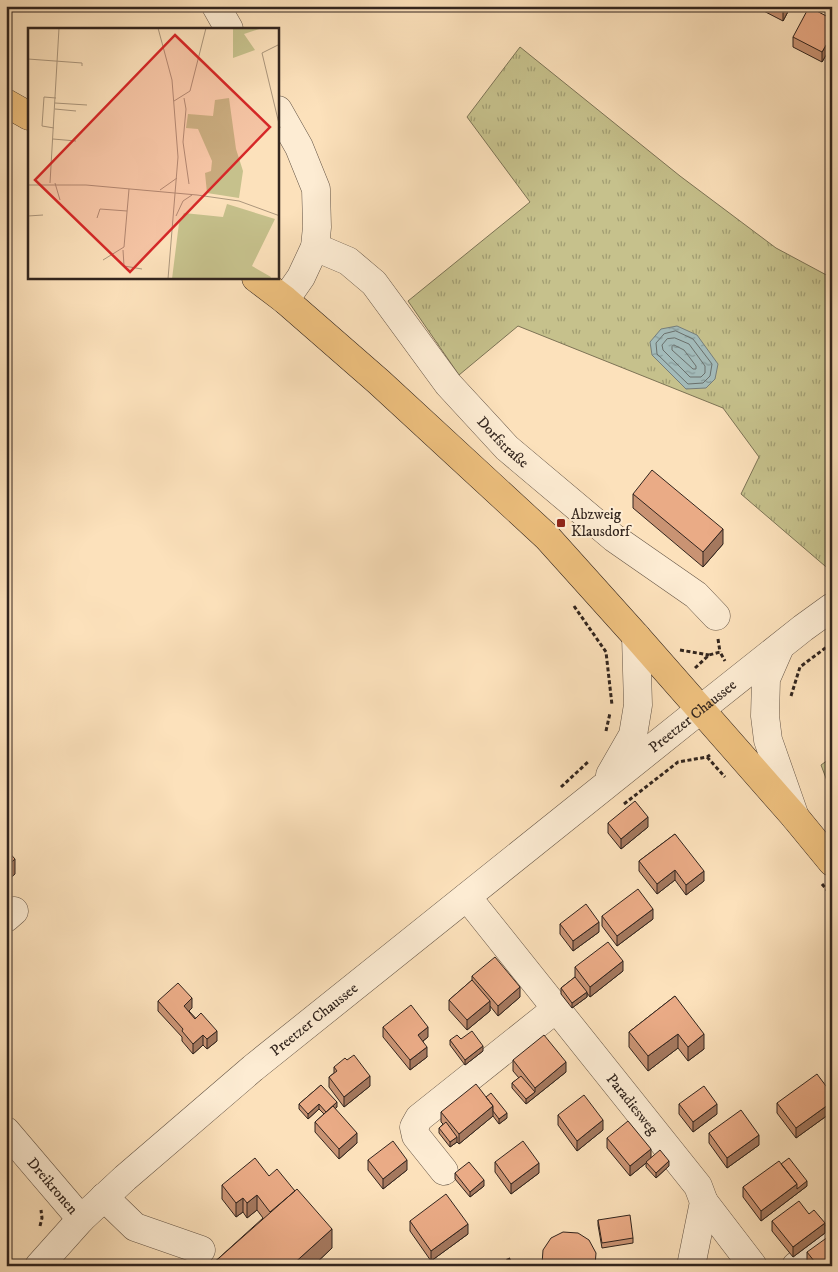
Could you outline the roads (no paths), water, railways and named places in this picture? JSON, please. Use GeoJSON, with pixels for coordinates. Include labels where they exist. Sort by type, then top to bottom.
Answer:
{"type":"FeatureCollection","features":[{"type":"Feature","properties":{"kind":"main road"},"geometry":{"type":"LineString","coordinates":[[6,103],[28,115]]}},
{"type":"Feature","properties":{"kind":"main road"},"geometry":{"type":"LineString","coordinates":[[257,279],[379,382],[547,537],[701,709],[832,862]]}},
{"type":"Feature","properties":{"kind":"street"},"geometry":{"type":"LineString","coordinates":[[216,6],[228,28]]}},
{"type":"Feature","properties":{"kind":"street"},"geometry":{"type":"LineString","coordinates":[[279,112],[299,147],[316,189],[317,227],[315,247],[301,276],[284,300]]}},
{"type":"Feature","properties":{"kind":"street","name":"Dorfstraße"},"geometry":{"type":"LineString","coordinates":[[315,247],[348,261],[374,283],[448,384],[508,448],[614,538],[696,595],[716,616]]}},
{"type":"Feature","properties":{"kind":"street","name":"Preetzer Chaussee"},"geometry":{"type":"LineString","coordinates":[[39,1266],[81,1219],[104,1197],[253,1068],[468,897],[613,796],[701,709],[832,607]]}},
{"type":"Feature","properties":{"kind":"street","name":"Preetzer Chaussee"},"geometry":{"type":"LineString","coordinates":[[613,796],[633,735],[638,705],[636,636]]}},
{"type":"Feature","properties":{"kind":"street","name":"Preetzer Chaussee"},"geometry":{"type":"LineString","coordinates":[[781,646],[766,680],[765,716],[768,740],[795,817]]}},
{"type":"Feature","properties":{"kind":"street","name":"Paradiesweg"},"geometry":{"type":"LineString","coordinates":[[468,897],[698,1186],[704,1202],[753,1266]]}},
{"type":"Feature","properties":{"kind":"street"},"geometry":{"type":"LineString","coordinates":[[444,1171],[416,1136],[414,1128],[419,1118],[557,1008]]}},
{"type":"Feature","properties":{"kind":"street","name":"Dreikronen"},"geometry":{"type":"LineString","coordinates":[[6,1131],[81,1219]]}},
{"type":"Feature","properties":{"kind":"street"},"geometry":{"type":"LineString","coordinates":[[104,1197],[135,1227],[201,1250]]}},
{"type":"Feature","properties":{"kind":"street"},"geometry":{"type":"LineString","coordinates":[[691,1266],[704,1202]]}},
{"type":"Feature","properties":{"kind":"street"},"geometry":{"type":"LineString","coordinates":[[796,1266],[832,1238]]}},
{"type":"Feature","properties":{"kind":"water"},"geometry":{"type":"Polygon","coordinates":[[[677,326],[697,335],[718,364],[715,379],[706,388],[686,389],[652,355],[650,342],[661,329],[677,326]]]}},
{"type":"Feature","properties":{"kind":"place","name":"Abzweig Klausdorf"},"geometry":{"type":"Point","coordinates":[561,523]}}]}
